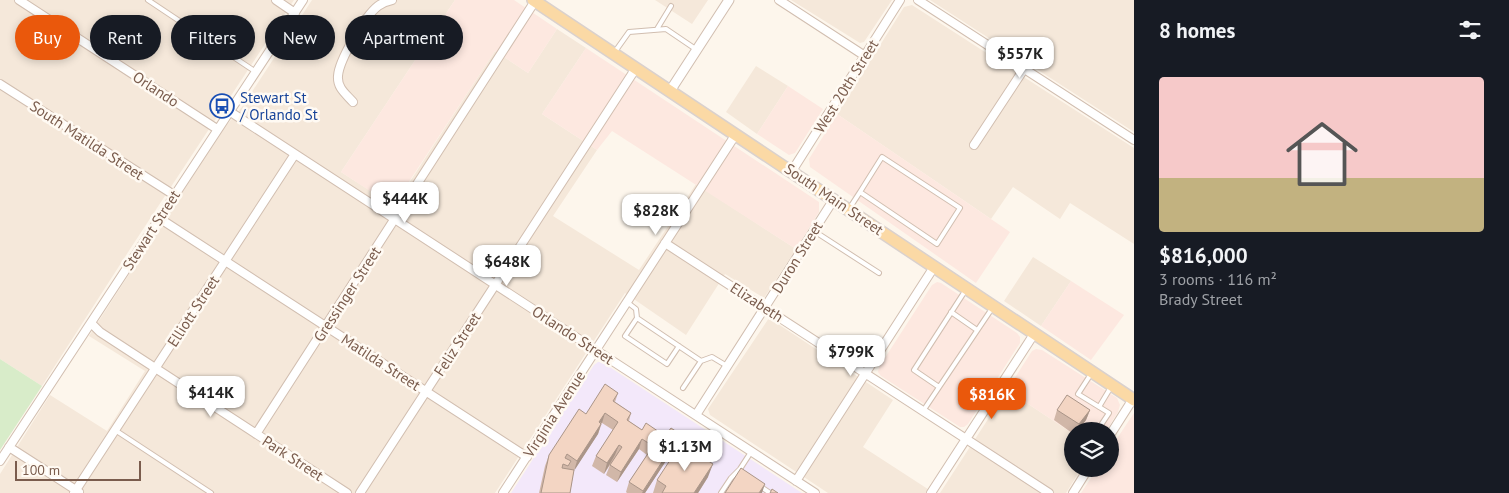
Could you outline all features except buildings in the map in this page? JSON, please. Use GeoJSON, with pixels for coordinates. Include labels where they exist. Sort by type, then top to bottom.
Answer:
{"type":"FeatureCollection","features":[{"type":"Feature","properties":{"kind":"main road","name":"South Main Street"},"geometry":{"type":"LineString","coordinates":[[534,1],[549,4],[614,54],[1134,400]]}},
{"type":"Feature","properties":{"kind":"street","name":"Orlando"},"geometry":{"type":"LineString","coordinates":[[19,0],[218,129]]}},
{"type":"Feature","properties":{"kind":"street"},"geometry":{"type":"LineString","coordinates":[[276,0],[295,12]]}},
{"type":"Feature","properties":{"kind":"street","name":"Stewart Street"},"geometry":{"type":"LineString","coordinates":[[0,461],[303,0]]}},
{"type":"Feature","properties":{"kind":"street"},"geometry":{"type":"LineString","coordinates":[[353,102],[340,88],[338,78],[340,66],[345,53],[369,15],[386,1],[392,0]]}},
{"type":"Feature","properties":{"kind":"street"},"geometry":{"type":"LineString","coordinates":[[670,91],[729,0]]}},
{"type":"Feature","properties":{"kind":"street"},"geometry":{"type":"LineString","coordinates":[[779,0],[865,56]]}},
{"type":"Feature","properties":{"kind":"street","name":"West 20th Street"},"geometry":{"type":"LineString","coordinates":[[792,172],[900,0]]}},
{"type":"Feature","properties":{"kind":"street"},"geometry":{"type":"LineString","coordinates":[[918,0],[1134,140]]}},
{"type":"Feature","properties":{"kind":"street","name":"Gressinger Street"},"geometry":{"type":"LineString","coordinates":[[256,434],[534,1]]}},
{"type":"Feature","properties":{"kind":"street","name":"Feliz Street"},"geometry":{"type":"LineString","coordinates":[[360,493],[636,68]]}},
{"type":"Feature","properties":{"kind":"street"},"geometry":{"type":"LineString","coordinates":[[974,145],[1024,69]]}},
{"type":"Feature","properties":{"kind":"street","name":"South Matilda Street"},"geometry":{"type":"LineString","coordinates":[[0,84],[174,195]]}},
{"type":"Feature","properties":{"kind":"street","name":"Orlando Street"},"geometry":{"type":"LineString","coordinates":[[229,111],[815,493]]}},
{"type":"Feature","properties":{"kind":"street","name":"Virginia Avenue"},"geometry":{"type":"LineString","coordinates":[[503,493],[736,134]]}},
{"type":"Feature","properties":{"kind":"street","name":"Elliott Street"},"geometry":{"type":"LineString","coordinates":[[77,492],[115,430],[295,154]]}},
{"type":"Feature","properties":{"kind":"street","name":"Duron Street"},"geometry":{"type":"LineString","coordinates":[[696,415],[834,199]]}},
{"type":"Feature","properties":{"kind":"street","name":"Matilda Street"},"geometry":{"type":"LineString","coordinates":[[159,218],[527,457]]}},
{"type":"Feature","properties":{"kind":"street","name":"Elizabeth"},"geometry":{"type":"LineString","coordinates":[[666,243],[1049,493]]}},
{"type":"Feature","properties":{"kind":"street"},"geometry":{"type":"LineString","coordinates":[[796,481],[934,267]]}},
{"type":"Feature","properties":{"kind":"street","name":"Park Street"},"geometry":{"type":"LineString","coordinates":[[91,323],[100,332],[347,493]]}},
{"type":"Feature","properties":{"kind":"street"},"geometry":{"type":"LineString","coordinates":[[931,493],[1034,334]]}},
{"type":"Feature","properties":{"kind":"street"},"geometry":{"type":"LineString","coordinates":[[1119,422],[1134,400]]}},
{"type":"Feature","properties":{"kind":"street"},"geometry":{"type":"LineString","coordinates":[[9,447],[77,492]]}},
{"type":"Feature","properties":{"kind":"street"},"geometry":{"type":"LineString","coordinates":[[1073,493],[1083,477]]}},
{"type":"Feature","properties":{"kind":"lane"},"geometry":{"type":"LineString","coordinates":[[148,0],[256,72]]}},
{"type":"Feature","properties":{"kind":"lane"},"geometry":{"type":"LineString","coordinates":[[656,29],[671,6]]}},
{"type":"Feature","properties":{"kind":"lane"},"geometry":{"type":"LineString","coordinates":[[614,54],[629,32],[656,29],[666,29],[697,50]]}},
{"type":"Feature","properties":{"kind":"lane"},"geometry":{"type":"LineString","coordinates":[[849,209],[882,157],[960,208],[937,244],[860,192]]}},
{"type":"Feature","properties":{"kind":"lane"},"geometry":{"type":"LineString","coordinates":[[814,230],[879,273]]}},
{"type":"Feature","properties":{"kind":"lane"},"geometry":{"type":"LineString","coordinates":[[940,387],[914,370],[967,289]]}},
{"type":"Feature","properties":{"kind":"lane"},"geometry":{"type":"LineString","coordinates":[[627,302],[636,309],[637,318],[625,336],[667,364],[679,346]]}},
{"type":"Feature","properties":{"kind":"lane"},"geometry":{"type":"LineString","coordinates":[[923,411],[993,306]]}},
{"type":"Feature","properties":{"kind":"lane"},"geometry":{"type":"LineString","coordinates":[[951,312],[977,330]]}},
{"type":"Feature","properties":{"kind":"lane"},"geometry":{"type":"LineString","coordinates":[[637,318],[701,361]]}},
{"type":"Feature","properties":{"kind":"lane"},"geometry":{"type":"LineString","coordinates":[[683,388],[701,361],[712,357],[727,366]]}},
{"type":"Feature","properties":{"kind":"lane"},"geometry":{"type":"LineString","coordinates":[[1092,372],[1078,394],[1109,413],[1103,422]]}},
{"type":"Feature","properties":{"kind":"lane"},"geometry":{"type":"LineString","coordinates":[[1099,407],[1112,385]]}},
{"type":"Feature","properties":{"kind":"lane"},"geometry":{"type":"LineString","coordinates":[[115,430],[211,493]]}},
{"type":"Feature","properties":{"kind":"lane"},"geometry":{"type":"LineString","coordinates":[[721,493],[751,452]]}},
{"type":"Feature","properties":{"kind":"lane"},"geometry":{"type":"LineString","coordinates":[[740,469],[743,475]]}},
{"type":"Feature","properties":{"kind":"lane"},"geometry":{"type":"LineString","coordinates":[[756,484],[770,493]]}},
{"type":"Feature","properties":{"kind":"shaded area"},"geometry":{"type":"Polygon","coordinates":[[[0,0],[294,0],[284,15],[265,15],[265,44],[255,59],[255,15],[171,15],[171,60],[254,60],[42,386],[0,359],[0,0]]]}},
{"type":"Feature","properties":{"kind":"shaded area"},"geometry":{"type":"Polygon","coordinates":[[[312,0],[455,0],[445,15],[345,15],[345,60],[415,60],[341,172],[394,206],[495,51],[528,73],[557,29],[586,48],[542,114],[597,150],[553,216],[639,270],[696,184],[796,249],[764,298],[725,274],[686,335],[625,293],[495,493],[0,493],[0,474],[50,395],[107,431],[145,371],[89,336],[224,128],[242,107],[273,60],[335,60],[335,15],[302,15],[312,0]]]}},
{"type":"Feature","properties":{"kind":"shaded area"},"geometry":{"type":"Polygon","coordinates":[[[455,0],[514,0],[557,29],[528,73],[495,51],[393,206],[341,172],[415,60],[463,60],[463,15],[445,15],[455,0]]]}},
{"type":"Feature","properties":{"kind":"shaded area"},"geometry":{"type":"Polygon","coordinates":[[[655,0],[708,0],[692,24],[655,0]]]}},
{"type":"Feature","properties":{"kind":"shaded area"},"geometry":{"type":"Polygon","coordinates":[[[791,0],[892,0],[864,42],[860,43],[791,0]]]}},
{"type":"Feature","properties":{"kind":"shaded area"},"geometry":{"type":"Polygon","coordinates":[[[930,0],[1134,0],[1134,132],[930,0]]]}},
{"type":"Feature","properties":{"kind":"shaded area"},"geometry":{"type":"Polygon","coordinates":[[[912,5],[1134,148],[1134,244],[1070,203],[1060,219],[1013,187],[991,219],[837,114],[904,7],[912,5]]]}},
{"type":"Feature","properties":{"kind":"shaded area"},"geometry":{"type":"Polygon","coordinates":[[[586,48],[819,202],[819,212],[796,249],[612,131],[597,150],[542,114],[586,48]]]}},
{"type":"Feature","properties":{"kind":"shaded area"},"geometry":{"type":"Polygon","coordinates":[[[756,66],[788,86],[757,134],[726,112],[756,66]]]}},
{"type":"Feature","properties":{"kind":"shaded area"},"geometry":{"type":"Polygon","coordinates":[[[788,86],[823,109],[795,153],[789,155],[757,134],[788,86]]]}},
{"type":"Feature","properties":{"kind":"shaded area"},"geometry":{"type":"Polygon","coordinates":[[[837,114],[1010,232],[976,283],[810,167],[809,159],[837,114]]]}},
{"type":"Feature","properties":{"kind":"shaded area"},"geometry":{"type":"Polygon","coordinates":[[[1033,257],[1071,281],[1041,326],[1004,301],[1033,257]]]}},
{"type":"Feature","properties":{"kind":"shaded area"},"geometry":{"type":"Polygon","coordinates":[[[1071,281],[1124,315],[1091,360],[1041,326],[1071,281]]]}},
{"type":"Feature","properties":{"kind":"shaded area"},"geometry":{"type":"Polygon","coordinates":[[[937,282],[1017,333],[1020,337],[1020,343],[968,424],[964,427],[960,427],[881,376],[878,372],[879,367],[932,285],[937,282]]]}},
{"type":"Feature","properties":{"kind":"shaded area"},"geometry":{"type":"Polygon","coordinates":[[[769,318],[893,400],[863,447],[934,493],[828,493],[710,415],[708,409],[769,318]]]}},
{"type":"Feature","properties":{"kind":"shaded area"},"geometry":{"type":"Polygon","coordinates":[[[1036,349],[1042,350],[1117,398],[1120,405],[1112,422],[1064,422],[1064,428],[1007,390],[1032,351],[1036,349]]]}},
{"type":"Feature","properties":{"kind":"shaded area"},"geometry":{"type":"Polygon","coordinates":[[[602,362],[802,493],[511,493],[594,365],[602,362]]]}},
{"type":"Feature","properties":{"kind":"shaded area"},"geometry":{"type":"Polygon","coordinates":[[[1007,390],[1064,428],[1064,477],[1076,477],[1066,493],[940,493],[1007,390]]]}},
{"type":"Feature","properties":{"kind":"shaded area"},"geometry":{"type":"Polygon","coordinates":[[[1134,413],[1134,493],[1081,493],[1092,477],[1119,477],[1119,436],[1134,413]]]}},
{"type":"Feature","properties":{"kind":"green space"},"geometry":{"type":"Polygon","coordinates":[[[0,359],[42,386],[0,450],[0,359]]]}},
{"type":"Feature","properties":{"kind":"place","name":"Stewart St / Orlando St"},"geometry":{"type":"Point","coordinates":[222,106]}}]}
